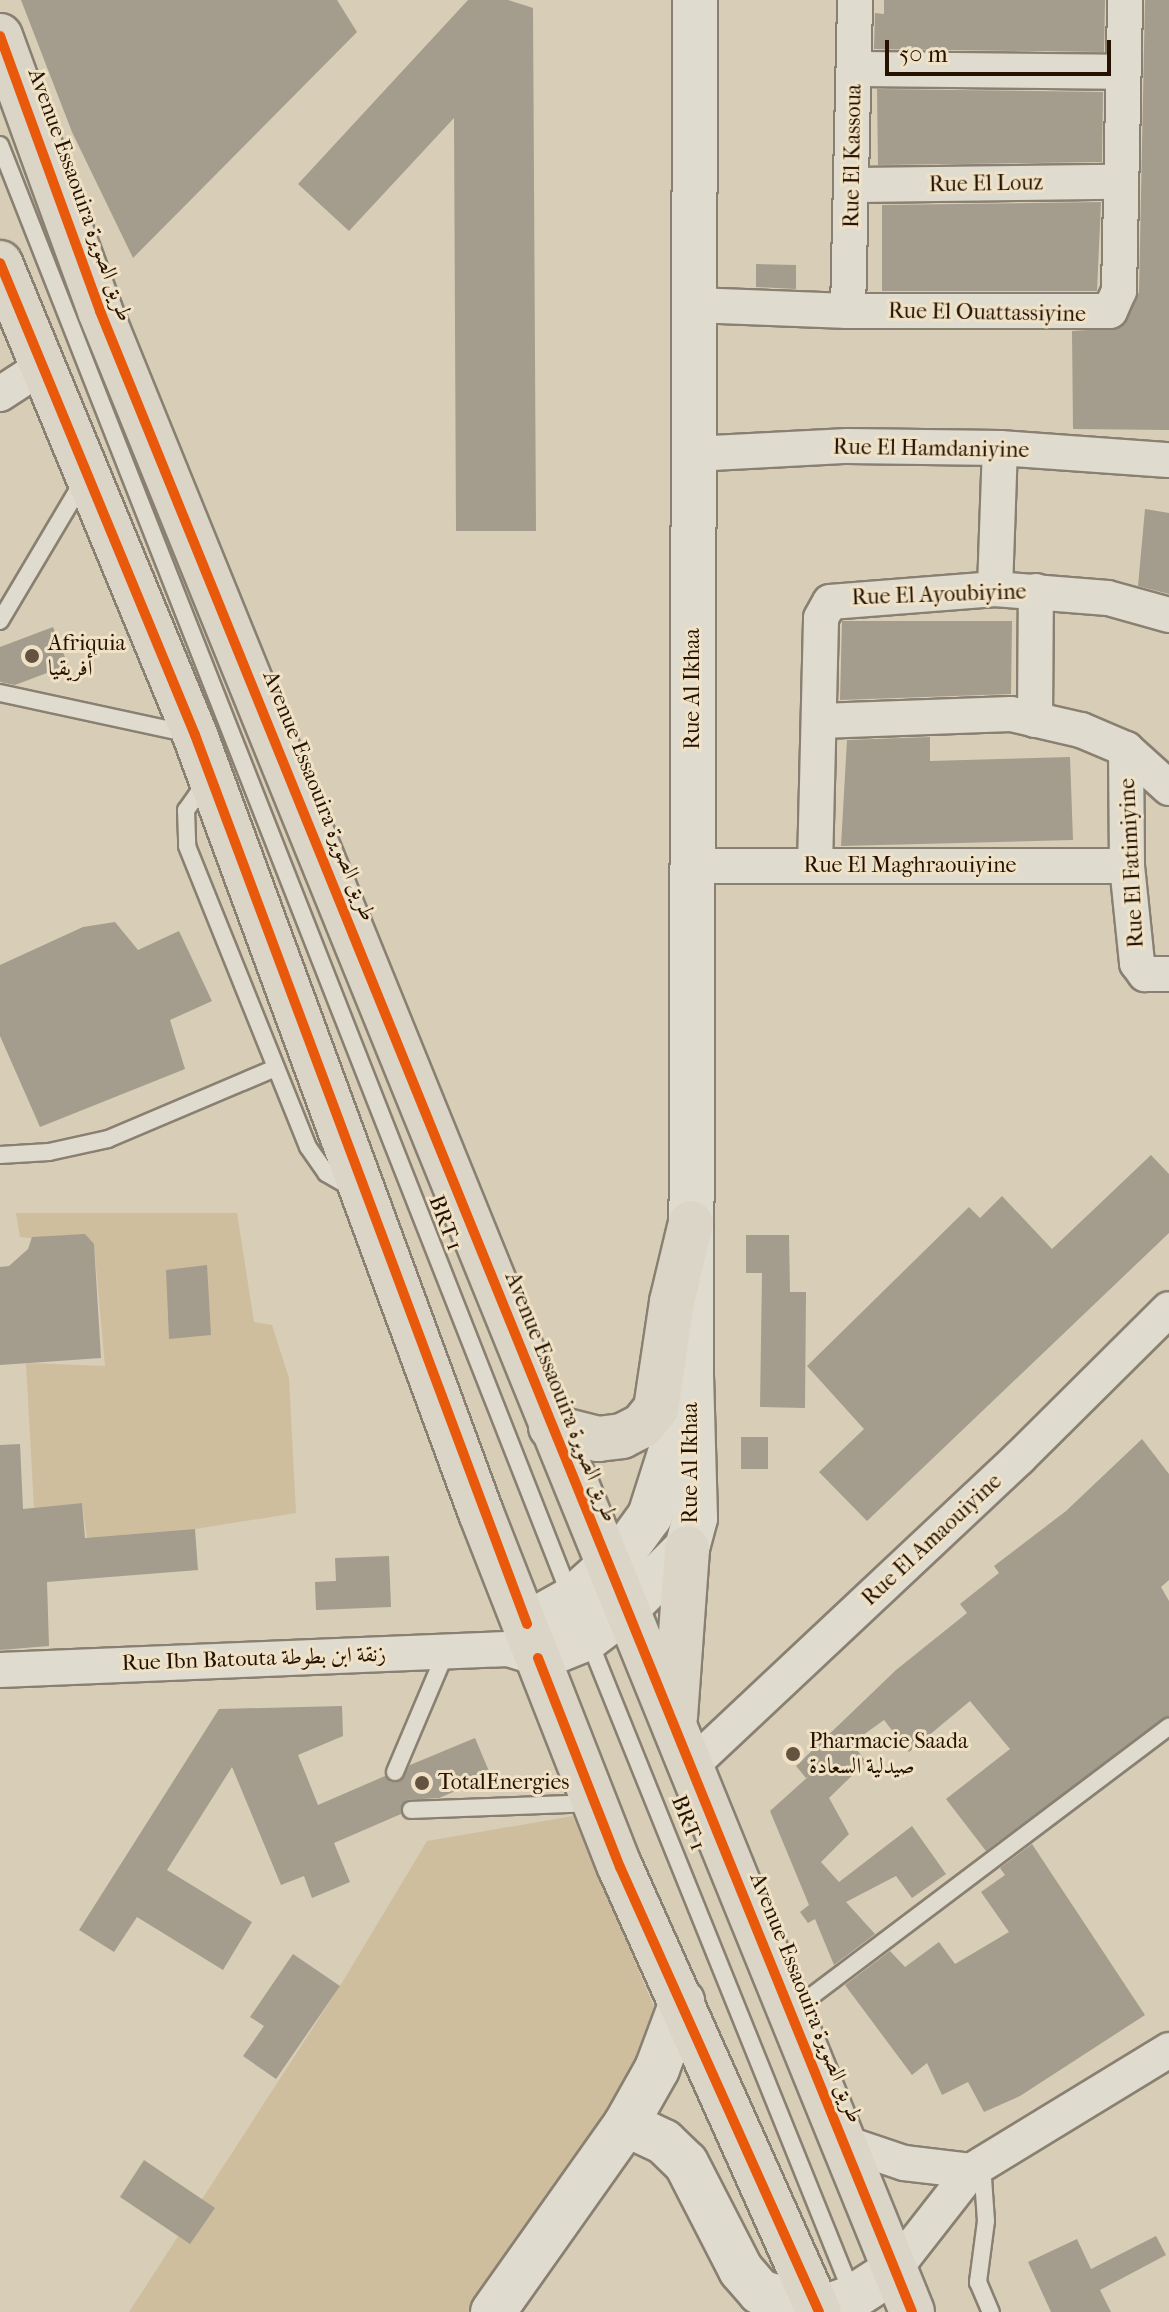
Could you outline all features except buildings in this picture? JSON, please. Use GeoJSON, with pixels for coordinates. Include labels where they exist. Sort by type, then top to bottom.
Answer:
{"type":"FeatureCollection","features":[{"type":"Feature","properties":{"kind":"main road","name":"Avenue Essaouira طريق الصويرة"},"geometry":{"type":"LineString","coordinates":[[0,36],[100,311],[912,2312]]}},
{"type":"Feature","properties":{"kind":"main road"},"geometry":{"type":"LineString","coordinates":[[0,263],[40,368],[88,473],[195,735],[366,1196],[524,1644],[682,2002],[838,2308]]}},
{"type":"Feature","properties":{"kind":"main road"},"geometry":{"type":"LineString","coordinates":[[551,1427],[598,1439],[622,1436],[642,1426],[656,1409],[672,1302],[691,1223]]}},
{"type":"Feature","properties":{"kind":"main road"},"geometry":{"type":"LineString","coordinates":[[674,1723],[687,1548]]}},
{"type":"Feature","properties":{"kind":"street","name":"Rue Al Ikhaa"},"geometry":{"type":"LineString","coordinates":[[687,1548],[695,1518],[691,1223],[695,0]]}},
{"type":"Feature","properties":{"kind":"street","name":"Rue El Kassoua"},"geometry":{"type":"LineString","coordinates":[[848,311],[855,185],[855,0]]}},
{"type":"Feature","properties":{"kind":"street","name":"Rue El Ouattassiyine"},"geometry":{"type":"LineString","coordinates":[[694,305],[848,311],[1110,311],[1119,291],[1120,72],[1125,0]]}},
{"type":"Feature","properties":{"kind":"street"},"geometry":{"type":"LineString","coordinates":[[855,69],[1120,72]]}},
{"type":"Feature","properties":{"kind":"street","name":"Rue El Louz"},"geometry":{"type":"LineString","coordinates":[[855,185],[1118,182]]}},
{"type":"Feature","properties":{"kind":"street"},"geometry":{"type":"LineString","coordinates":[[0,394],[40,368]]}},
{"type":"Feature","properties":{"kind":"street","name":"Rue El Hamdaniyine"},"geometry":{"type":"LineString","coordinates":[[693,454],[848,446],[1000,448],[1169,460]]}},
{"type":"Feature","properties":{"kind":"street"},"geometry":{"type":"LineString","coordinates":[[995,589],[1000,448]]}},
{"type":"Feature","properties":{"kind":"street","name":"Rue El Ayoubiyine"},"geometry":{"type":"LineString","coordinates":[[815,866],[821,618],[830,602],[995,589],[1108,598],[1169,615]]}},
{"type":"Feature","properties":{"kind":"street"},"geometry":{"type":"LineString","coordinates":[[1035,720],[1036,591]]}},
{"type":"Feature","properties":{"kind":"street"},"geometry":{"type":"LineString","coordinates":[[820,721],[1011,714],[1081,730],[1126,749],[1169,788]]}},
{"type":"Feature","properties":{"kind":"street","name":"Rue El Fatimiyine"},"geometry":{"type":"LineString","coordinates":[[1126,749],[1127,866],[1137,963],[1157,974]]}},
{"type":"Feature","properties":{"kind":"street","name":"Rue El Maghraouiyine"},"geometry":{"type":"LineString","coordinates":[[692,866],[1127,866]]}},
{"type":"Feature","properties":{"kind":"street","name":"Rue El Amaouiyine"},"geometry":{"type":"LineString","coordinates":[[691,1766],[1019,1458],[1169,1309]]}},
{"type":"Feature","properties":{"kind":"street","name":"Rue Al Ikhaa"},"geometry":{"type":"LineString","coordinates":[[580,1619],[608,1568],[650,1516],[668,1472],[691,1378]]}},
{"type":"Feature","properties":{"kind":"street"},"geometry":{"type":"LineString","coordinates":[[524,1644],[580,1619],[625,1610],[687,1548]]}},
{"type":"Feature","properties":{"kind":"street","name":"Rue Ibn Batouta زنقة ابن بطوطة"},"geometry":{"type":"LineString","coordinates":[[0,1670],[524,1644]]}},
{"type":"Feature","properties":{"kind":"street"},"geometry":{"type":"LineString","coordinates":[[493,2312],[626,2124],[657,2069],[682,2002]]}},
{"type":"Feature","properties":{"kind":"street"},"geometry":{"type":"LineString","coordinates":[[626,2124],[664,2142],[686,2163],[751,2285],[838,2308],[893,2271],[977,2168],[1169,2050]]}},
{"type":"Feature","properties":{"kind":"street"},"geometry":{"type":"LineString","coordinates":[[842,2142],[904,2163],[977,2168]]}},
{"type":"Feature","properties":{"kind":"lane","name":"BRT 1"},"geometry":{"type":"LineString","coordinates":[[0,145],[580,1619],[838,2308]]}},
{"type":"Feature","properties":{"kind":"lane"},"geometry":{"type":"LineString","coordinates":[[0,621],[88,473]]}},
{"type":"Feature","properties":{"kind":"lane"},"geometry":{"type":"LineString","coordinates":[[0,693],[195,735]]}},
{"type":"Feature","properties":{"kind":"lane"},"geometry":{"type":"LineString","coordinates":[[209,778],[186,810],[187,846],[315,1161],[335,1181],[366,1196]]}},
{"type":"Feature","properties":{"kind":"lane"},"geometry":{"type":"LineString","coordinates":[[0,1155],[49,1152],[108,1139],[275,1068]]}},
{"type":"Feature","properties":{"kind":"lane"},"geometry":{"type":"LineString","coordinates":[[395,1772],[447,1650]]}},
{"type":"Feature","properties":{"kind":"lane"},"geometry":{"type":"LineString","coordinates":[[789,2014],[1169,1727]]}},
{"type":"Feature","properties":{"kind":"lane"},"geometry":{"type":"LineString","coordinates":[[411,1810],[595,1803]]}},
{"type":"Feature","properties":{"kind":"lane"},"geometry":{"type":"LineString","coordinates":[[977,2168],[986,2221],[978,2282],[991,2312]]}},
{"type":"Feature","properties":{"kind":"shaded area"},"geometry":{"type":"Polygon","coordinates":[[[16,1213],[237,1213],[254,1322],[272,1325],[289,1378],[296,1513],[195,1529],[87,1538],[82,1503],[34,1508],[26,1363],[105,1366],[94,1245],[20,1237],[16,1213]]]}},
{"type":"Feature","properties":{"kind":"shaded area"},"geometry":{"type":"Polygon","coordinates":[[[573,1816],[655,2009],[645,2054],[468,2312],[129,2312],[340,1986],[427,1841],[573,1816]]]}},
{"type":"Feature","properties":{"kind":"cycle path"},"geometry":{"type":"LineString","coordinates":[[0,36],[100,311],[912,2312]]}},
{"type":"Feature","properties":{"kind":"cycle path"},"geometry":{"type":"LineString","coordinates":[[0,263],[195,735],[527,1624]]}},
{"type":"Feature","properties":{"kind":"cycle path"},"geometry":{"type":"LineString","coordinates":[[538,1658],[620,1867],[819,2312]]}},
{"type":"Feature","properties":{"kind":"place","name":"Afriquia أفريقيا"},"geometry":{"type":"Point","coordinates":[32,656]}},
{"type":"Feature","properties":{"kind":"place","name":"Pharmacie Saada صيدلية السعادة"},"geometry":{"type":"Point","coordinates":[793,1754]}},
{"type":"Feature","properties":{"kind":"place","name":"TotalEnergies"},"geometry":{"type":"Point","coordinates":[422,1783]}}]}
